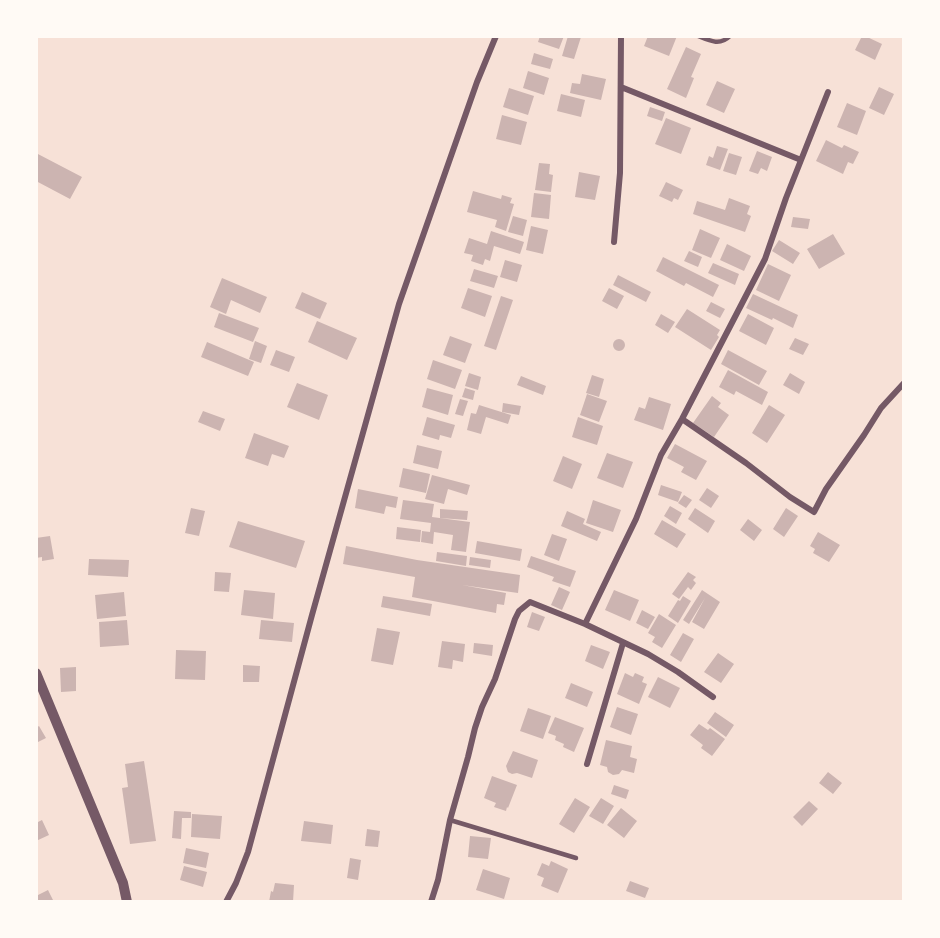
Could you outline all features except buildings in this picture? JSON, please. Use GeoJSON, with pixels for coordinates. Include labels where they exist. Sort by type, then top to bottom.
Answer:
{"type":"FeatureCollection","features":[{"type":"Feature","properties":{"kind":"street"},"geometry":{"type":"LineString","coordinates":[[225,902],[236,883],[248,852],[399,304],[477,82],[496,36]]}},
{"type":"Feature","properties":{"kind":"street"},"geometry":{"type":"LineString","coordinates":[[614,242],[620,173],[621,36]]}},
{"type":"Feature","properties":{"kind":"street"},"geometry":{"type":"LineString","coordinates":[[621,87],[801,160]]}},
{"type":"Feature","properties":{"kind":"street"},"geometry":{"type":"LineString","coordinates":[[585,624],[636,519],[661,454],[682,419],[765,259],[786,198],[828,92]]}},
{"type":"Feature","properties":{"kind":"street"},"geometry":{"type":"LineString","coordinates":[[682,419],[814,512],[826,489],[881,408],[904,382]]}},
{"type":"Feature","properties":{"kind":"street"},"geometry":{"type":"LineString","coordinates":[[431,902],[475,728],[495,680],[508,637],[519,611],[530,602],[585,624],[648,654],[713,697]]}},
{"type":"Feature","properties":{"kind":"street"},"geometry":{"type":"LineString","coordinates":[[587,764],[623,643]]}},
{"type":"Feature","properties":{"kind":"street"},"geometry":{"type":"LineString","coordinates":[[36,673],[123,884],[127,902]]}},
{"type":"Feature","properties":{"kind":"lane"},"geometry":{"type":"LineString","coordinates":[[698,36],[717,43],[724,42],[730,36]]}},
{"type":"Feature","properties":{"kind":"lane"},"geometry":{"type":"LineString","coordinates":[[450,820],[576,858]]}}]}
